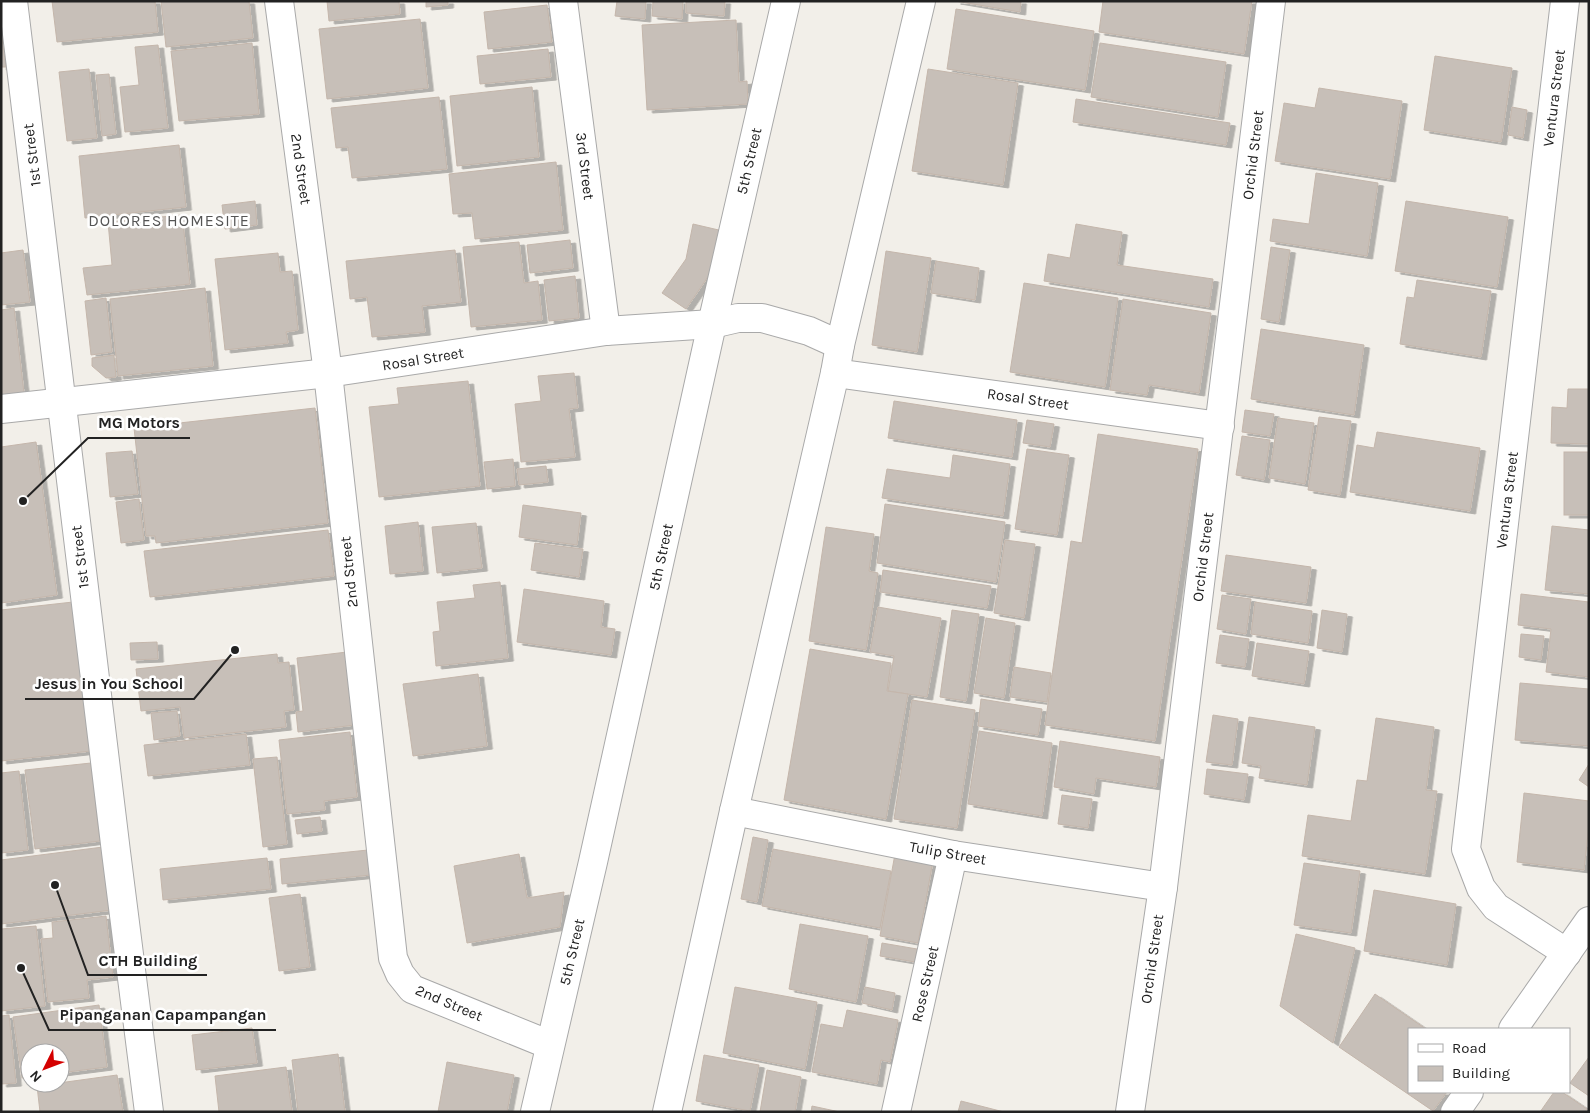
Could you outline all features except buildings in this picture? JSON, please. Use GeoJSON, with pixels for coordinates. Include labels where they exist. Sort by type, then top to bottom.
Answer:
{"type":"FeatureCollection","features":[{"type":"Feature","properties":{"kind":"street","name":"1st Street"},"geometry":{"type":"LineString","coordinates":[[13,1],[149,1112]]}},
{"type":"Feature","properties":{"kind":"street","name":"2nd Street"},"geometry":{"type":"LineString","coordinates":[[279,1],[328,373],[393,958],[400,974],[412,989],[550,1044]]}},
{"type":"Feature","properties":{"kind":"street","name":"3rd Street"},"geometry":{"type":"LineString","coordinates":[[563,1],[606,331]]}},
{"type":"Feature","properties":{"kind":"street","name":"5th Street"},"geometry":{"type":"LineString","coordinates":[[535,1112],[594,862],[712,324],[786,1]]}},
{"type":"Feature","properties":{"kind":"street"},"geometry":{"type":"LineString","coordinates":[[668,1112],[734,811],[836,373],[840,345],[921,1]]}},
{"type":"Feature","properties":{"kind":"street","name":"Orchid Street"},"geometry":{"type":"LineString","coordinates":[[1130,1112],[1162,887],[1271,1]]}},
{"type":"Feature","properties":{"kind":"street","name":"Ventura Street"},"geometry":{"type":"LineString","coordinates":[[1565,1],[1466,849],[1481,888],[1496,907],[1567,953]]}},
{"type":"Feature","properties":{"kind":"street","name":"Rosal Street"},"geometry":{"type":"LineString","coordinates":[[1,409],[328,373],[606,331],[712,324],[738,318],[762,318],[809,330],[840,345]]}},
{"type":"Feature","properties":{"kind":"street","name":"Rosal Street"},"geometry":{"type":"LineString","coordinates":[[836,373],[1220,426]]}},
{"type":"Feature","properties":{"kind":"street","name":"Tulip Street"},"geometry":{"type":"LineString","coordinates":[[734,811],[953,855],[1162,887]]}},
{"type":"Feature","properties":{"kind":"street","name":"Rose Street"},"geometry":{"type":"LineString","coordinates":[[896,1112],[953,855]]}},
{"type":"Feature","properties":{"kind":"street"},"geometry":{"type":"LineString","coordinates":[[1515,1028],[1589,922]]}},
{"type":"Feature","properties":{"kind":"street"},"geometry":{"type":"LineString","coordinates":[[1455,1112],[1468,1093]]}},
{"type":"Feature","properties":{"kind":"place","name":"MG Motors"},"geometry":{"type":"Point","coordinates":[23,501]}},
{"type":"Feature","properties":{"kind":"place","name":"Jesus in You School"},"geometry":{"type":"Point","coordinates":[235,650]}},
{"type":"Feature","properties":{"kind":"place","name":"CTH Building"},"geometry":{"type":"Point","coordinates":[55,885]}},
{"type":"Feature","properties":{"kind":"place","name":"Pipanganan Capampangan"},"geometry":{"type":"Point","coordinates":[21,968]}},
{"type":"Feature","properties":{"kind":"district","name":"DOLORES HOMESITE"},"geometry":{"type":"Point","coordinates":[169,220]}}]}
